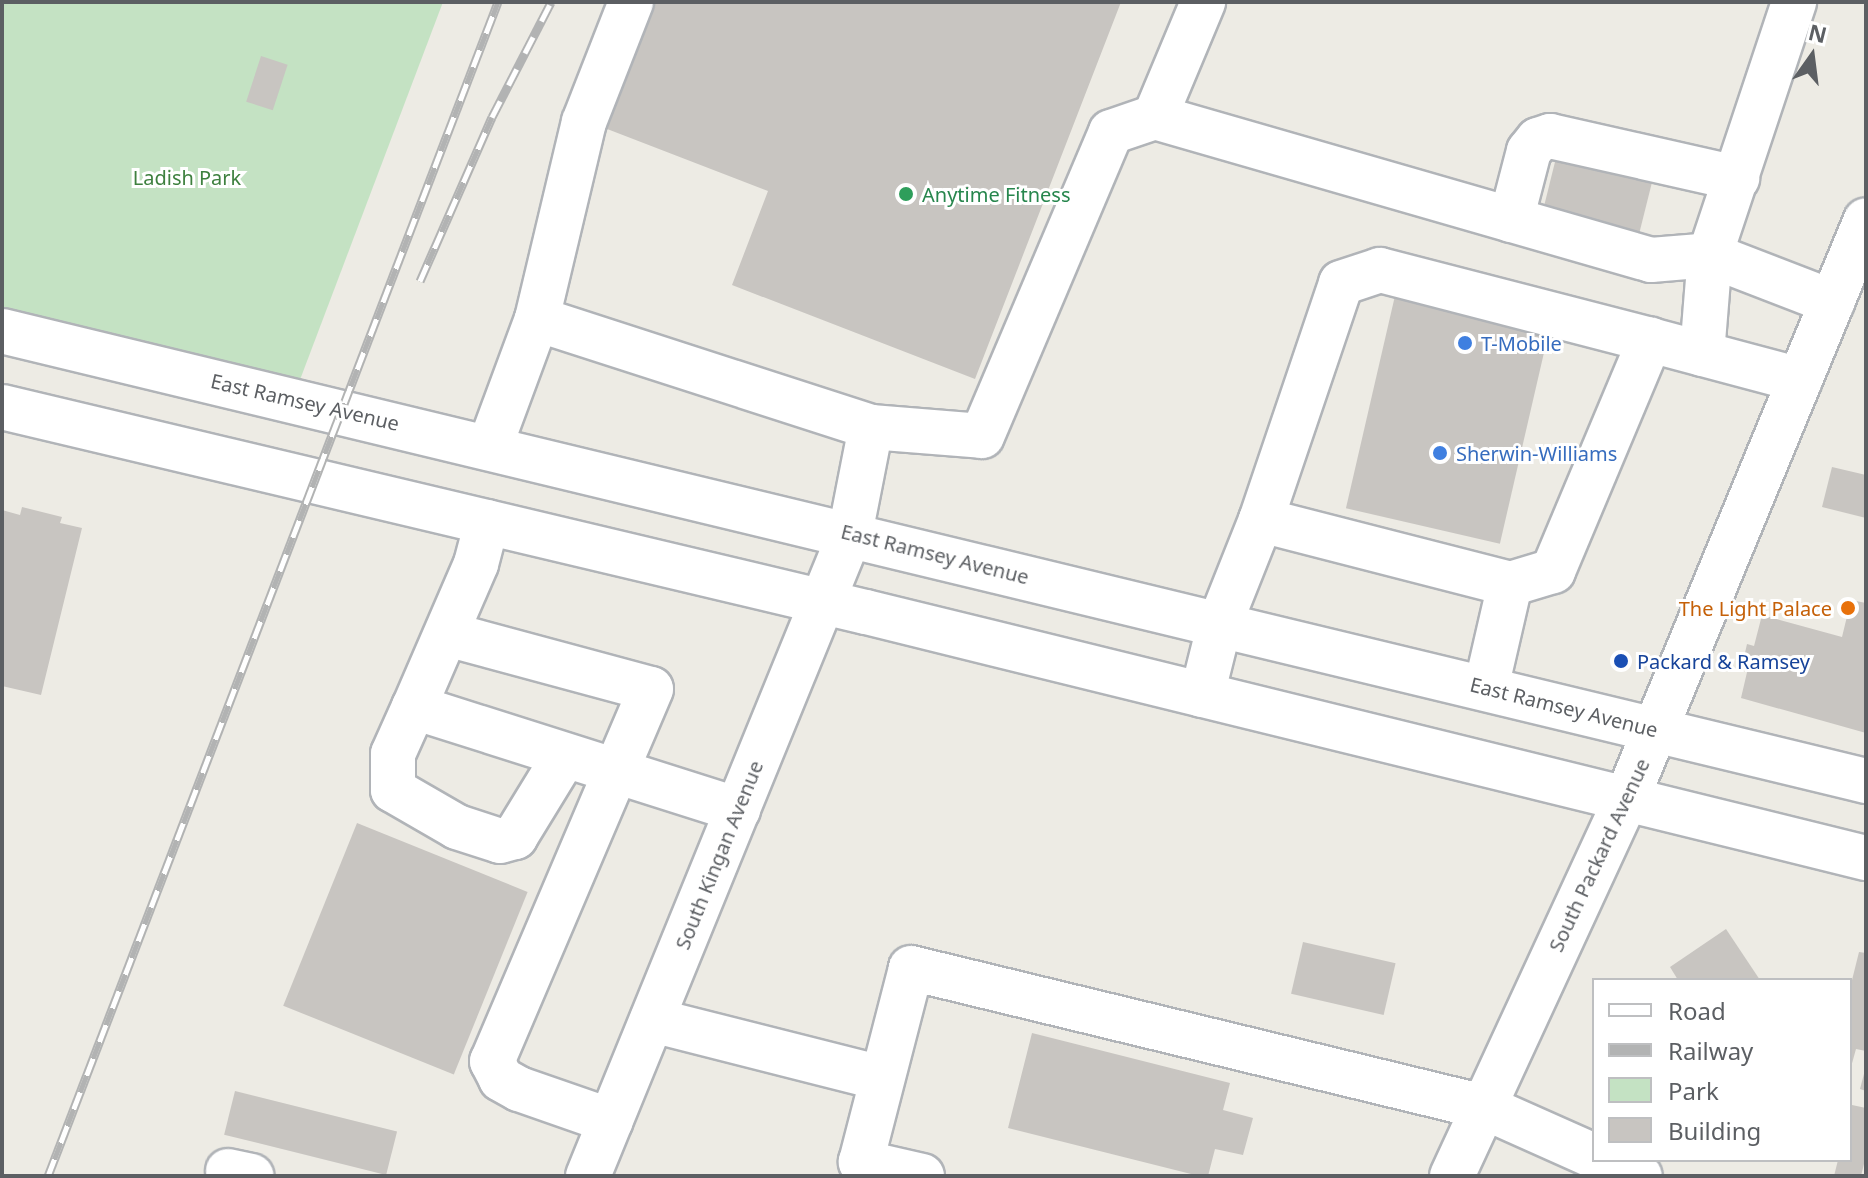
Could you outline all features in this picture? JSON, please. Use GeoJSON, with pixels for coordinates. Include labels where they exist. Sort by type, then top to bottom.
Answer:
{"type":"FeatureCollection","features":[{"type":"Feature","properties":{"kind":"street"},"geometry":{"type":"LineString","coordinates":[[490,446],[537,319],[584,122],[631,2]]}},
{"type":"Feature","properties":{"kind":"street"},"geometry":{"type":"LineString","coordinates":[[1155,117],[1203,2]]}},
{"type":"Feature","properties":{"kind":"street"},"geometry":{"type":"LineString","coordinates":[[1702,354],[1710,255],[1794,2]]}},
{"type":"Feature","properties":{"kind":"street"},"geometry":{"type":"LineString","coordinates":[[537,319],[871,427],[982,436],[1111,132],[1155,117],[1651,260],[1710,255],[1832,302]]}},
{"type":"Feature","properties":{"kind":"street"},"geometry":{"type":"LineString","coordinates":[[1511,220],[1529,151],[1538,140],[1550,136],[1737,178]]}},
{"type":"Feature","properties":{"kind":"street","name":"South Packard Avenue"},"geometry":{"type":"LineString","coordinates":[[1452,1176],[1657,729],[1866,220]]}},
{"type":"Feature","properties":{"kind":"street"},"geometry":{"type":"LineString","coordinates":[[1202,695],[1220,623],[1261,520],[1341,283],[1380,270],[1800,380]]}},
{"type":"Feature","properties":{"kind":"street","name":"East Ramsey Avenue"},"geometry":{"type":"LineString","coordinates":[[2,331],[490,446],[1866,781]]}},
{"type":"Feature","properties":{"kind":"street"},"geometry":{"type":"LineString","coordinates":[[1261,520],[1510,584],[1553,571],[1650,340]]}},
{"type":"Feature","properties":{"kind":"street"},"geometry":{"type":"LineString","coordinates":[[2,407],[823,602],[1866,858]]}},
{"type":"Feature","properties":{"kind":"street","name":"South Kingan Avenue"},"geometry":{"type":"LineString","coordinates":[[588,1176],[850,534],[871,427]]}},
{"type":"Feature","properties":{"kind":"street"},"geometry":{"type":"LineString","coordinates":[[487,522],[476,564],[393,754],[393,790],[457,827],[500,841],[515,837],[564,757]]}},
{"type":"Feature","properties":{"kind":"street"},"geometry":{"type":"LineString","coordinates":[[1486,688],[1510,584]]}},
{"type":"Feature","properties":{"kind":"street"},"geometry":{"type":"LineString","coordinates":[[447,634],[651,689],[492,1061],[501,1079],[519,1089],[611,1121]]}},
{"type":"Feature","properties":{"kind":"street"},"geometry":{"type":"LineString","coordinates":[[414,707],[738,810]]}},
{"type":"Feature","properties":{"kind":"street"},"geometry":{"type":"LineString","coordinates":[[922,1176],[861,1162],[911,968],[1484,1107],[1592,1155]]}},
{"type":"Feature","properties":{"kind":"street"},"geometry":{"type":"LineString","coordinates":[[652,1020],[882,1078]]}},
{"type":"Feature","properties":{"kind":"street"},"geometry":{"type":"LineString","coordinates":[[1608,1162],[1640,1176]]}},
{"type":"Feature","properties":{"kind":"green space","name":"Ladish Park"},"geometry":{"type":"Polygon","coordinates":[[[2,2],[443,2],[298,385],[2,312],[2,2]]]}},
{"type":"Feature","properties":{"kind":"building"},"geometry":{"type":"Polygon","coordinates":[[[651,2],[1121,2],[975,379],[732,285],[768,191],[602,127],[651,2]]]}},
{"type":"Feature","properties":{"kind":"building"},"geometry":{"type":"Polygon","coordinates":[[[261,56],[288,65],[273,110],[246,102],[261,56]]]}},
{"type":"Feature","properties":{"kind":"building"},"geometry":{"type":"Polygon","coordinates":[[[1557,154],[1653,178],[1638,239],[1542,215],[1557,154]]]}},
{"type":"Feature","properties":{"kind":"building"},"geometry":{"type":"Polygon","coordinates":[[[1397,287],[1551,323],[1500,544],[1346,508],[1397,287]]]}},
{"type":"Feature","properties":{"kind":"building"},"geometry":{"type":"Polygon","coordinates":[[[1832,467],[1866,475],[1866,518],[1822,507],[1832,467]]]}},
{"type":"Feature","properties":{"kind":"building"},"geometry":{"type":"Polygon","coordinates":[[[22,507],[62,517],[60,523],[82,528],[41,695],[2,686],[2,510],[20,515],[22,507]]]}},
{"type":"Feature","properties":{"kind":"building"},"geometry":{"type":"Polygon","coordinates":[[[1851,600],[1866,603],[1866,733],[1741,698],[1748,668],[1742,666],[1747,644],[1754,646],[1762,615],[1842,637],[1851,600]]]}},
{"type":"Feature","properties":{"kind":"building"},"geometry":{"type":"Polygon","coordinates":[[[357,823],[528,892],[454,1075],[283,1006],[357,823]]]}},
{"type":"Feature","properties":{"kind":"building"},"geometry":{"type":"Polygon","coordinates":[[[1726,929],[1759,978],[1677,978],[1670,967],[1726,929]]]}},
{"type":"Feature","properties":{"kind":"building"},"geometry":{"type":"Polygon","coordinates":[[[1303,942],[1396,963],[1384,1015],[1291,994],[1303,942]]]}},
{"type":"Feature","properties":{"kind":"building"},"geometry":{"type":"Polygon","coordinates":[[[1859,952],[1866,953],[1866,1051],[1856,1049],[1852,1063],[1852,980],[1859,952]]]}},
{"type":"Feature","properties":{"kind":"building"},"geometry":{"type":"Polygon","coordinates":[[[1032,1033],[1230,1083],[1223,1110],[1253,1118],[1243,1155],[1215,1149],[1208,1176],[1199,1176],[1008,1128],[1032,1033]]]}},
{"type":"Feature","properties":{"kind":"building"},"geometry":{"type":"Polygon","coordinates":[[[1866,1070],[1866,1091],[1860,1089],[1866,1070]]]}},
{"type":"Feature","properties":{"kind":"building"},"geometry":{"type":"Polygon","coordinates":[[[235,1091],[397,1131],[386,1175],[224,1135],[235,1091]]]}},
{"type":"Feature","properties":{"kind":"building"},"geometry":{"type":"Polygon","coordinates":[[[1852,1105],[1866,1108],[1866,1156],[1861,1176],[1834,1176],[1838,1162],[1852,1162],[1852,1105]]]}},
{"type":"Feature","properties":{"kind":"railway"},"geometry":{"type":"LineString","coordinates":[[48,1176],[498,2]]}},
{"type":"Feature","properties":{"kind":"railway"},"geometry":{"type":"LineString","coordinates":[[420,281],[492,117],[551,2]]}},
{"type":"Feature","properties":{"kind":"place","name":"Anytime Fitness"},"geometry":{"type":"Point","coordinates":[906,194]}},
{"type":"Feature","properties":{"kind":"place","name":"T-Mobile"},"geometry":{"type":"Point","coordinates":[1465,343]}},
{"type":"Feature","properties":{"kind":"place","name":"Sherwin-Williams"},"geometry":{"type":"Point","coordinates":[1440,453]}},
{"type":"Feature","properties":{"kind":"place","name":"The Light Palace"},"geometry":{"type":"Point","coordinates":[1848,608]}},
{"type":"Feature","properties":{"kind":"place","name":"Packard & Ramsey"},"geometry":{"type":"Point","coordinates":[1621,661]}}]}
